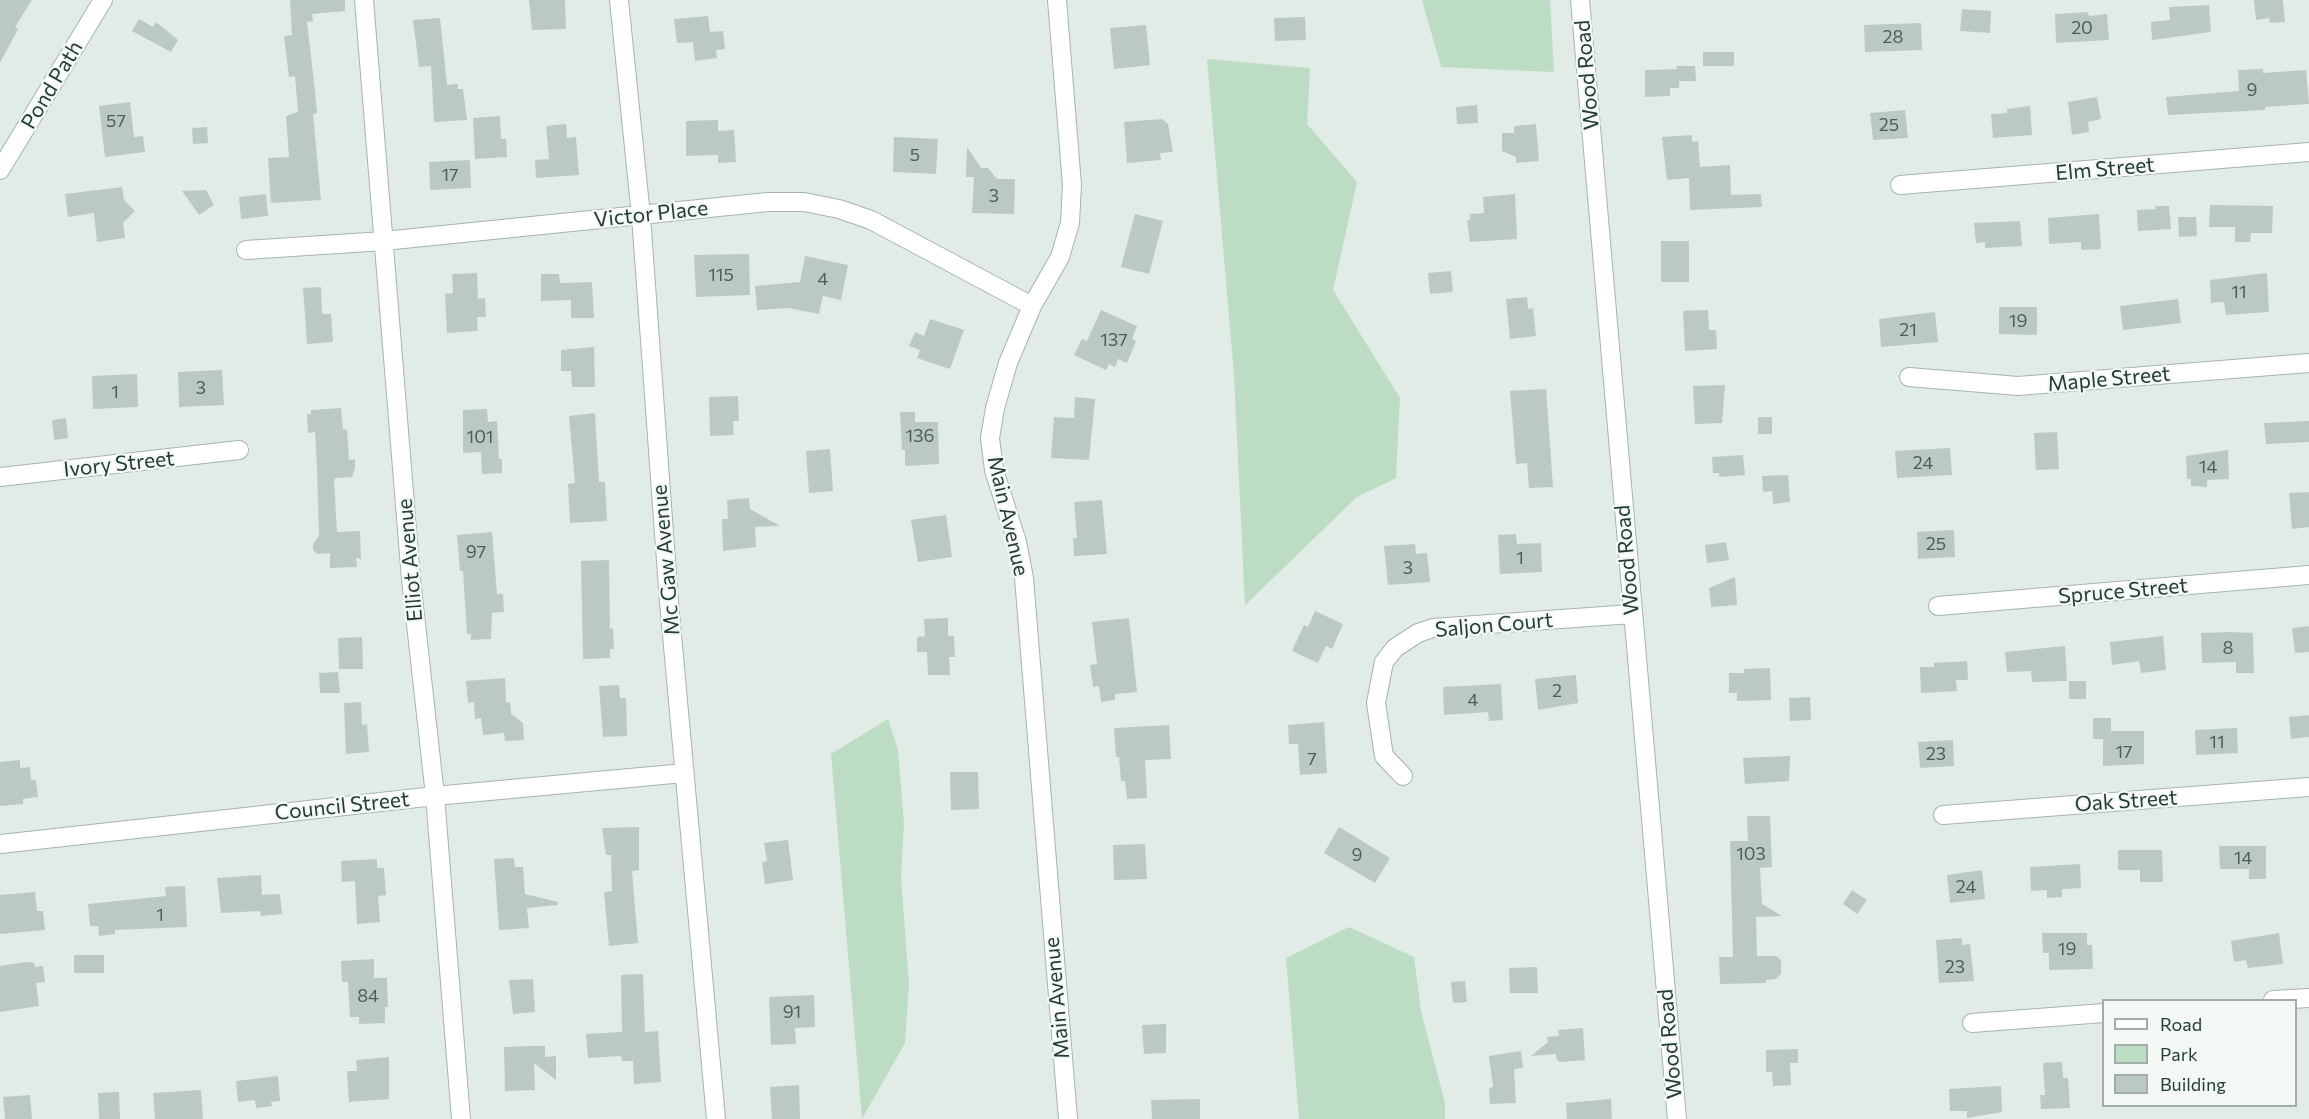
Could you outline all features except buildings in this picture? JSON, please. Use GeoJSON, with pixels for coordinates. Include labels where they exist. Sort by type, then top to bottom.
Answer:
{"type":"FeatureCollection","features":[{"type":"Feature","properties":{"kind":"street","name":"Pond Path"},"geometry":{"type":"LineString","coordinates":[[0,170],[103,0]]}},
{"type":"Feature","properties":{"kind":"street","name":"Elliot Avenue"},"geometry":{"type":"LineString","coordinates":[[364,0],[411,579],[435,796],[461,1119]]}},
{"type":"Feature","properties":{"kind":"street","name":"Mc Gaw Avenue"},"geometry":{"type":"LineString","coordinates":[[619,0],[640,216],[684,773],[716,1119]]}},
{"type":"Feature","properties":{"kind":"street","name":"Main Avenue"},"geometry":{"type":"LineString","coordinates":[[1058,0],[1072,185],[1070,224],[1060,257],[1032,306],[1001,385],[990,438],[994,470],[1017,542],[1024,578],[1068,1119]]}},
{"type":"Feature","properties":{"kind":"street","name":"Wood Road"},"geometry":{"type":"LineString","coordinates":[[1580,0],[1677,1119]]}},
{"type":"Feature","properties":{"kind":"street","name":"Elm Street"},"geometry":{"type":"LineString","coordinates":[[1900,185],[2309,152]]}},
{"type":"Feature","properties":{"kind":"street","name":"Victor Place"},"geometry":{"type":"LineString","coordinates":[[246,250],[384,241],[768,202],[804,202],[839,209],[871,220],[1032,306]]}},
{"type":"Feature","properties":{"kind":"street","name":"Maple Street"},"geometry":{"type":"LineString","coordinates":[[1910,377],[2018,386],[2309,363]]}},
{"type":"Feature","properties":{"kind":"street","name":"Ivory Street"},"geometry":{"type":"LineString","coordinates":[[0,477],[239,450]]}},
{"type":"Feature","properties":{"kind":"street","name":"Spruce Street"},"geometry":{"type":"LineString","coordinates":[[1938,606],[2309,575]]}},
{"type":"Feature","properties":{"kind":"street","name":"Saljon Court"},"geometry":{"type":"LineString","coordinates":[[1403,776],[1384,756],[1376,703],[1384,662],[1395,648],[1418,633],[1433,628],[1632,614]]}},
{"type":"Feature","properties":{"kind":"street","name":"Council Street"},"geometry":{"type":"LineString","coordinates":[[0,844],[435,796],[684,773]]}},
{"type":"Feature","properties":{"kind":"street","name":"Oak Street"},"geometry":{"type":"LineString","coordinates":[[1943,815],[2309,787]]}},
{"type":"Feature","properties":{"kind":"street"},"geometry":{"type":"LineString","coordinates":[[2291,999],[2309,998]]}},
{"type":"Feature","properties":{"kind":"street"},"geometry":{"type":"LineString","coordinates":[[1972,1023],[2102,1013]]}},
{"type":"Feature","properties":{"kind":"green space"},"geometry":{"type":"Polygon","coordinates":[[[1422,0],[1550,0],[1554,72],[1441,67],[1422,0]]]}},
{"type":"Feature","properties":{"kind":"green space"},"geometry":{"type":"Polygon","coordinates":[[[1207,59],[1310,68],[1307,124],[1357,182],[1333,290],[1400,398],[1396,478],[1357,497],[1245,605],[1234,375],[1207,59]]]}},
{"type":"Feature","properties":{"kind":"green space"},"geometry":{"type":"Polygon","coordinates":[[[888,719],[898,750],[904,824],[901,877],[909,984],[905,1043],[862,1119],[831,754],[888,719]]]}},
{"type":"Feature","properties":{"kind":"green space"},"geometry":{"type":"Polygon","coordinates":[[[1349,927],[1414,957],[1421,1011],[1445,1103],[1445,1119],[1299,1119],[1286,958],[1349,927]]]}}]}
